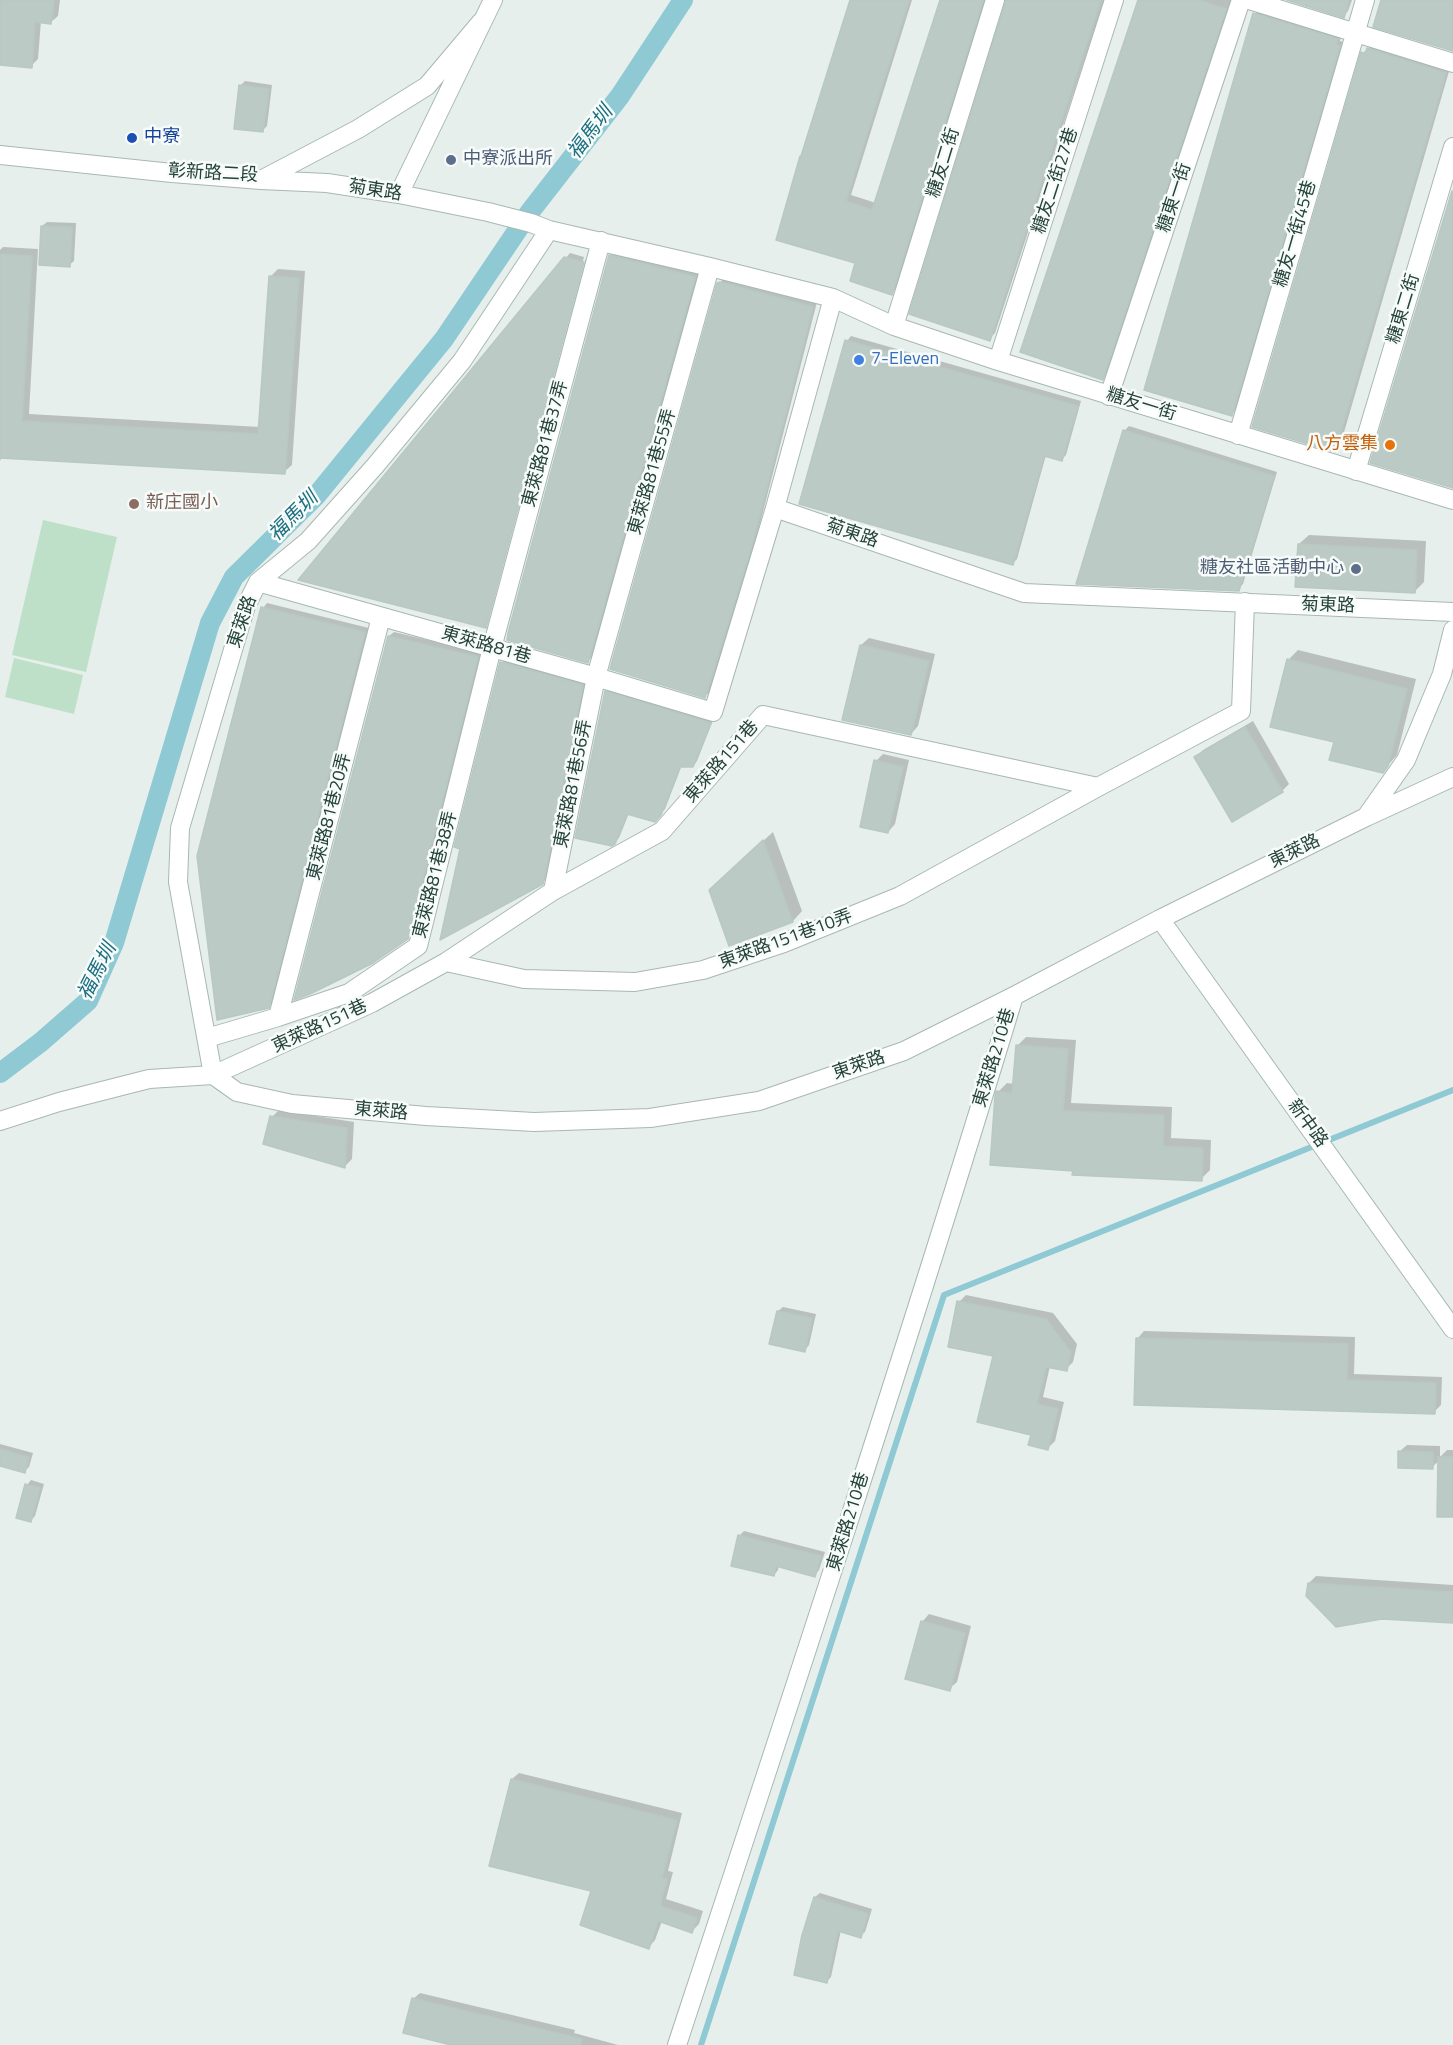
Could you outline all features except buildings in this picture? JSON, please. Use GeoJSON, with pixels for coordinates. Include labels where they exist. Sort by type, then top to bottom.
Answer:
{"type":"FeatureCollection","features":[{"type":"Feature","properties":{"kind":"street"},"geometry":{"type":"LineString","coordinates":[[399,195],[493,0]]}},
{"type":"Feature","properties":{"kind":"street","name":"糖友二街"},"geometry":{"type":"LineString","coordinates":[[894,326],[995,0]]}},
{"type":"Feature","properties":{"kind":"street","name":"糖友二街27巷"},"geometry":{"type":"LineString","coordinates":[[998,361],[1114,0]]}},
{"type":"Feature","properties":{"kind":"street","name":"糖東一街"},"geometry":{"type":"LineString","coordinates":[[1109,396],[1240,0]]}},
{"type":"Feature","properties":{"kind":"street"},"geometry":{"type":"LineString","coordinates":[[1249,0],[1453,63]]}},
{"type":"Feature","properties":{"kind":"street","name":"糖友一街45巷"},"geometry":{"type":"LineString","coordinates":[[1238,435],[1365,0]]}},
{"type":"Feature","properties":{"kind":"street","name":"彰新路二段"},"geometry":{"type":"LineString","coordinates":[[0,154],[172,173],[261,180],[358,129],[428,86],[481,22]]}},
{"type":"Feature","properties":{"kind":"street","name":"糖東二街"},"geometry":{"type":"LineString","coordinates":[[1356,471],[1453,147]]}},
{"type":"Feature","properties":{"kind":"street","name":"菊東路"},"geometry":{"type":"LineString","coordinates":[[261,180],[327,183],[399,195],[488,212],[549,230]]}},
{"type":"Feature","properties":{"kind":"street"},"geometry":{"type":"LineString","coordinates":[[549,230],[833,298],[775,507]]}},
{"type":"Feature","properties":{"kind":"street","name":"東萊路"},"geometry":{"type":"LineString","coordinates":[[549,230],[462,361],[308,541],[258,582],[246,606],[180,828],[178,882],[213,1075],[237,1092],[292,1104],[426,1116],[534,1122],[650,1118],[759,1101],[904,1051],[1160,919],[1366,817],[1453,777]]}},
{"type":"Feature","properties":{"kind":"street","name":"東萊路81巷37弄"},"geometry":{"type":"LineString","coordinates":[[492,648],[600,241]]}},
{"type":"Feature","properties":{"kind":"street","name":"東萊路81巷55弄"},"geometry":{"type":"LineString","coordinates":[[596,677],[710,267]]}},
{"type":"Feature","properties":{"kind":"street","name":"糖友一街"},"geometry":{"type":"LineString","coordinates":[[833,298],[894,326],[998,361],[1453,500]]}},
{"type":"Feature","properties":{"kind":"street","name":"菊東路"},"geometry":{"type":"LineString","coordinates":[[775,507],[1024,593],[1453,612]]}},
{"type":"Feature","properties":{"kind":"street","name":"東萊路81巷"},"geometry":{"type":"LineString","coordinates":[[258,582],[713,712],[775,507]]}},
{"type":"Feature","properties":{"kind":"street"},"geometry":{"type":"LineString","coordinates":[[1098,787],[1241,711],[1245,602]]}},
{"type":"Feature","properties":{"kind":"street","name":"東萊路81巷20弄"},"geometry":{"type":"LineString","coordinates":[[278,1017],[381,617]]}},
{"type":"Feature","properties":{"kind":"street"},"geometry":{"type":"LineString","coordinates":[[1366,817],[1406,760],[1442,674],[1453,630]]}},
{"type":"Feature","properties":{"kind":"street","name":"東萊路81巷38弄"},"geometry":{"type":"LineString","coordinates":[[207,1038],[349,993],[418,946],[492,648]]}},
{"type":"Feature","properties":{"kind":"street","name":"東萊路81巷56弄"},"geometry":{"type":"LineString","coordinates":[[553,891],[596,677]]}},
{"type":"Feature","properties":{"kind":"street","name":"東萊路151巷"},"geometry":{"type":"LineString","coordinates":[[213,1075],[372,1003],[446,962],[553,891],[662,831],[763,716],[1098,787]]}},
{"type":"Feature","properties":{"kind":"street","name":"東萊路151巷10弄"},"geometry":{"type":"LineString","coordinates":[[446,962],[524,979],[635,982],[703,970],[784,943],[900,896],[1098,787]]}},
{"type":"Feature","properties":{"kind":"street","name":"新中路"},"geometry":{"type":"LineString","coordinates":[[1160,919],[1453,1329]]}},
{"type":"Feature","properties":{"kind":"street","name":"東萊路210巷"},"geometry":{"type":"LineString","coordinates":[[677,2045],[828,1588],[954,1193],[1014,996]]}},
{"type":"Feature","properties":{"kind":"street"},"geometry":{"type":"LineString","coordinates":[[0,1121],[59,1101],[149,1079],[213,1075]]}},
{"type":"Feature","properties":{"kind":"green space"},"geometry":{"type":"Polygon","coordinates":[[[43,520],[117,537],[86,672],[12,655],[43,520]]]}},
{"type":"Feature","properties":{"kind":"green space"},"geometry":{"type":"Polygon","coordinates":[[[14,658],[83,675],[74,714],[5,697],[14,658]]]}},
{"type":"Feature","properties":{"kind":"waterway","name":"福馬圳"},"geometry":{"type":"LineString","coordinates":[[0,1073],[41,1042],[88,1001],[114,943],[210,623],[234,577],[316,496],[444,339],[529,213],[620,96],[683,0]]}},
{"type":"Feature","properties":{"kind":"waterway"},"geometry":{"type":"LineString","coordinates":[[701,2045],[944,1295],[1453,1090]]}},
{"type":"Feature","properties":{"kind":"place","name":"中寮"},"geometry":{"type":"Point","coordinates":[132,138]}},
{"type":"Feature","properties":{"kind":"place","name":"中寮派出所"},"geometry":{"type":"Point","coordinates":[451,160]}},
{"type":"Feature","properties":{"kind":"place","name":"7-Eleven"},"geometry":{"type":"Point","coordinates":[859,360]}},
{"type":"Feature","properties":{"kind":"place","name":"八方雲集"},"geometry":{"type":"Point","coordinates":[1390,445]}},
{"type":"Feature","properties":{"kind":"place","name":"新庄國小"},"geometry":{"type":"Point","coordinates":[134,504]}},
{"type":"Feature","properties":{"kind":"place","name":"糖友社區活動中心"},"geometry":{"type":"Point","coordinates":[1356,569]}}]}
